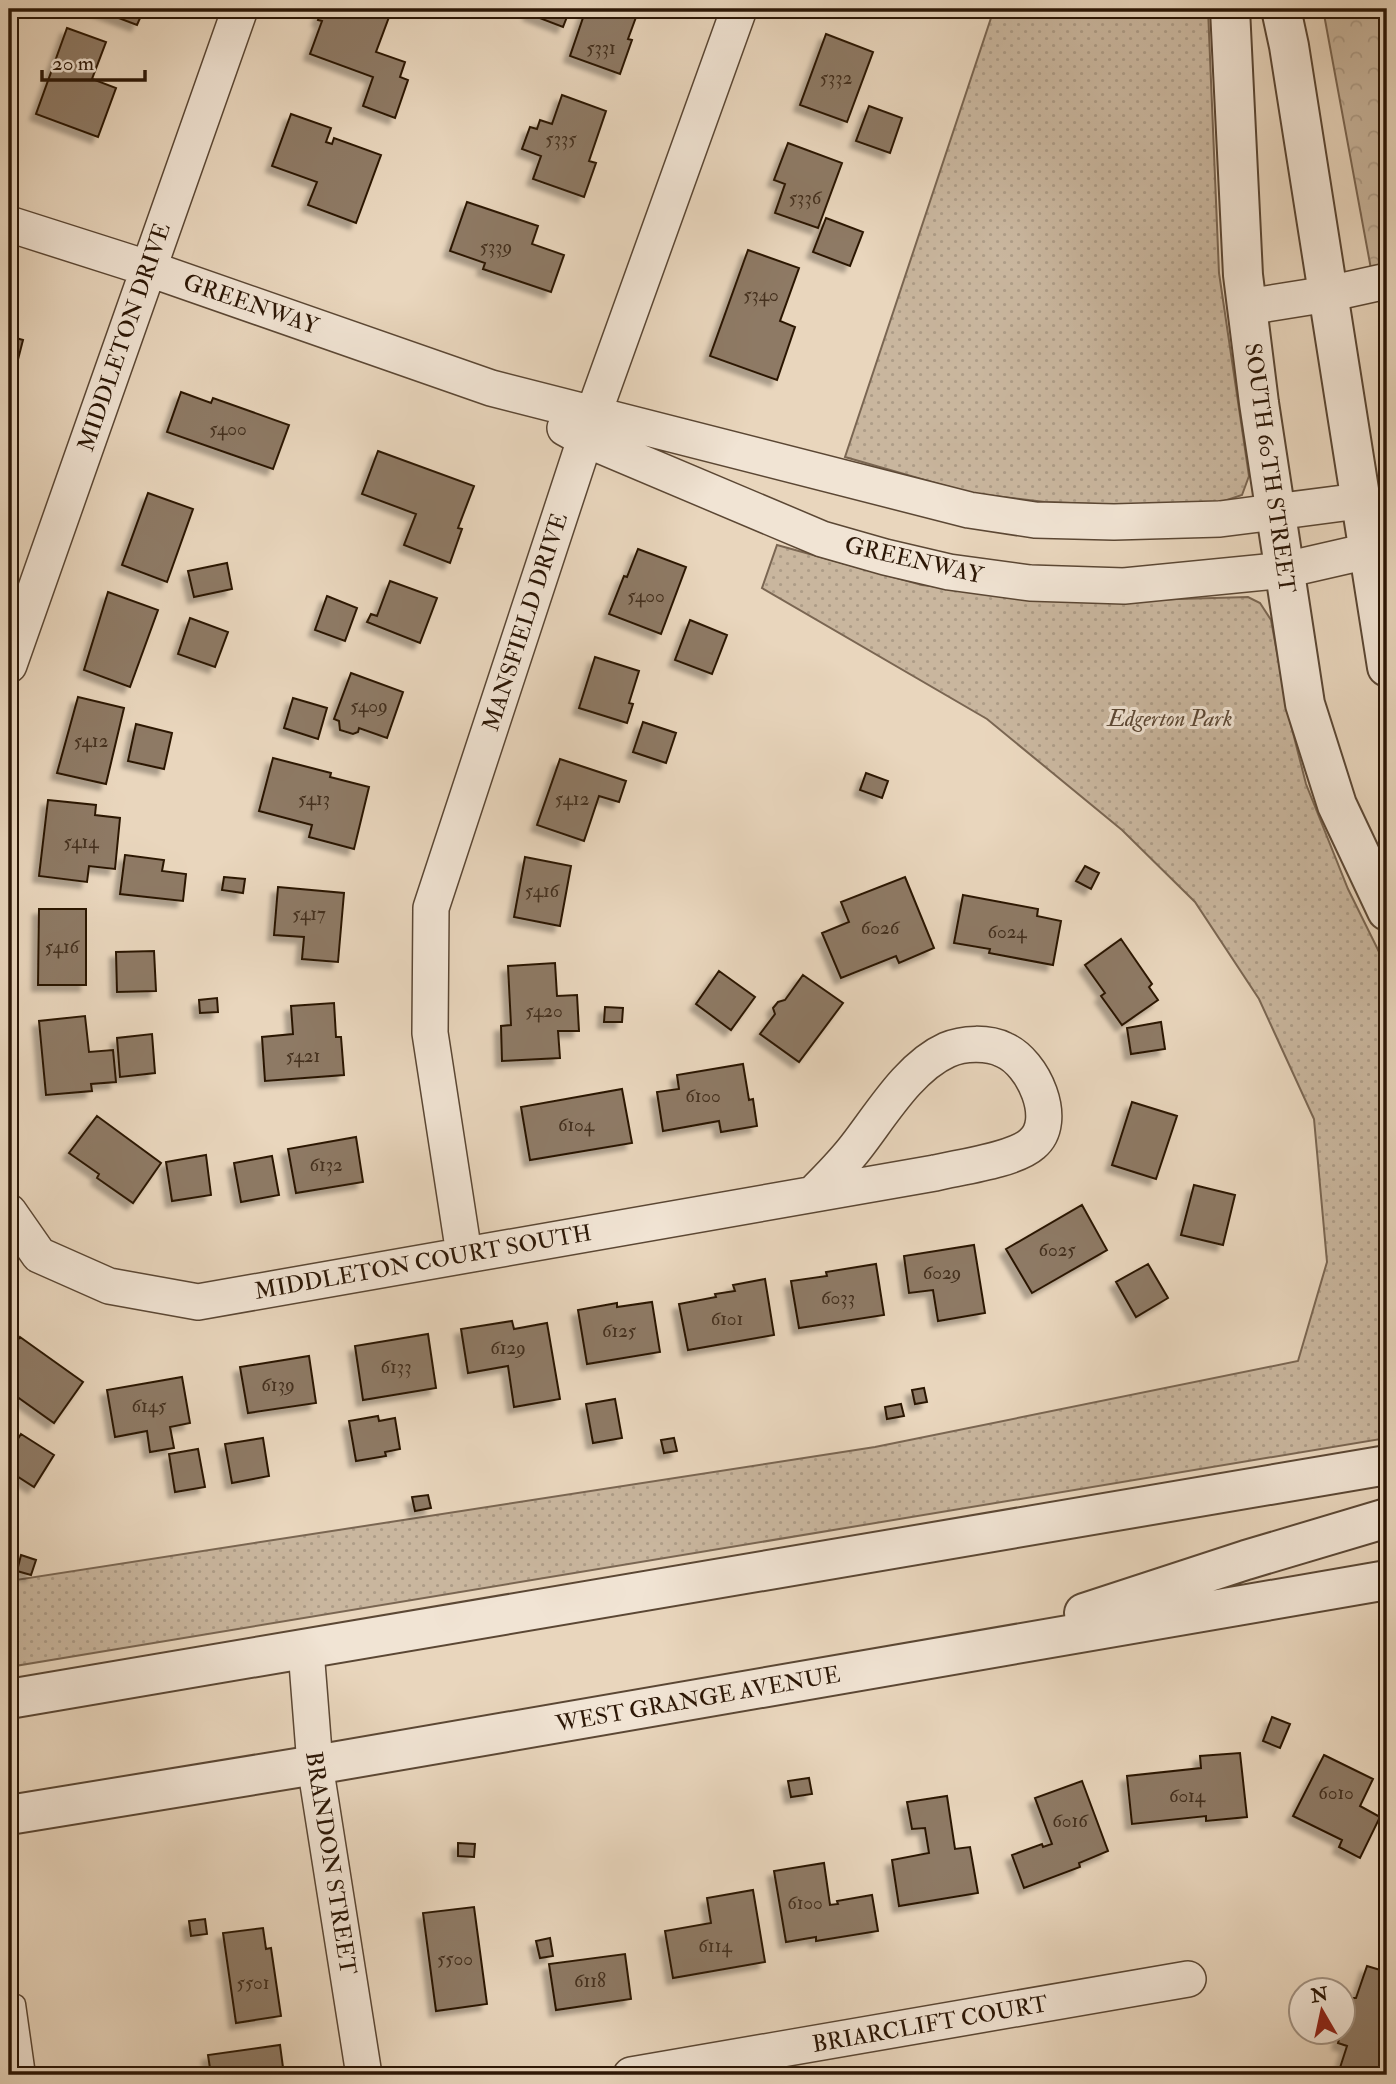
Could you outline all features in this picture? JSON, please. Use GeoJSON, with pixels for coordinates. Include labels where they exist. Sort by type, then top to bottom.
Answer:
{"type":"FeatureCollection","features":[{"type":"Feature","properties":{"kind":"street","name":"MIDDLETON DRIVE"},"geometry":{"type":"LineString","coordinates":[[9,665],[240,9]]}},
{"type":"Feature","properties":{"kind":"street","name":"MANSFIELD DRIVE"},"geometry":{"type":"LineString","coordinates":[[464,1254],[430,1033],[431,908],[589,427],[739,9]]}},
{"type":"Feature","properties":{"kind":"street","name":"SOUTH 60TH STREET"},"geometry":{"type":"LineString","coordinates":[[1230,9],[1243,275],[1305,704],[1337,805],[1387,911]]}},
{"type":"Feature","properties":{"kind":"street"},"geometry":{"type":"LineString","coordinates":[[1281,9],[1289,46],[1359,501],[1377,544],[1387,667]]}},
{"type":"Feature","properties":{"kind":"street","name":"GREENWAY"},"geometry":{"type":"LineString","coordinates":[[9,224],[147,268],[491,388],[589,427],[822,539],[949,572],[1030,583],[1124,586],[1285,570],[1377,544]]}},
{"type":"Feature","properties":{"kind":"street"},"geometry":{"type":"LineString","coordinates":[[1247,307],[1387,281]]}},
{"type":"Feature","properties":{"kind":"street","name":"GREENWAY"},"geometry":{"type":"LineString","coordinates":[[589,427],[969,510],[1035,520],[1114,522],[1220,519],[1359,501]]}},
{"type":"Feature","properties":{"kind":"street","name":"MIDDLETON COURT SOUTH"},"geometry":{"type":"LineString","coordinates":[[9,1212],[39,1255],[109,1286],[198,1302],[935,1173],[1014,1154],[1033,1144],[1044,1126],[1041,1094],[1019,1060],[1004,1050],[981,1045],[946,1050],[927,1063],[895,1094],[845,1161],[813,1194]]}},
{"type":"Feature","properties":{"kind":"street"},"geometry":{"type":"LineString","coordinates":[[9,1699],[1387,1465]]}},
{"type":"Feature","properties":{"kind":"street"},"geometry":{"type":"LineString","coordinates":[[952,1655],[1246,1560],[1387,1518]]}},
{"type":"Feature","properties":{"kind":"street","name":"WEST GRANGE AVENUE"},"geometry":{"type":"LineString","coordinates":[[9,1815],[1387,1580]]}},
{"type":"Feature","properties":{"kind":"street","name":"BRANDON STREET"},"geometry":{"type":"LineString","coordinates":[[306,1650],[314,1765],[364,2075]]}},
{"type":"Feature","properties":{"kind":"street","name":"BRIARCLIFT COURT"},"geometry":{"type":"LineString","coordinates":[[631,2075],[798,2062],[1188,1979]]}},
{"type":"Feature","properties":{"kind":"lane"},"geometry":{"type":"LineString","coordinates":[[9,2004],[16,2004],[26,2075]]}},
{"type":"Feature","properties":{"kind":"green space"},"geometry":{"type":"Polygon","coordinates":[[[994,9],[1208,9],[1219,273],[1249,476],[1242,495],[1218,503],[1149,506],[1045,502],[970,493],[845,457],[994,9]]]}},
{"type":"Feature","properties":{"kind":"green space"},"geometry":{"type":"Polygon","coordinates":[[[1323,9],[1387,9],[1387,265],[1371,269],[1323,9]]]}},
{"type":"Feature","properties":{"kind":"green space","name":"Edgerton Park"},"geometry":{"type":"Polygon","coordinates":[[[777,545],[922,585],[1076,602],[1248,597],[1260,603],[1271,620],[1289,717],[1306,784],[1348,889],[1387,968],[1387,1438],[9,1667],[9,1581],[875,1447],[1298,1361],[1327,1262],[1314,1119],[1259,999],[1195,902],[1122,830],[987,719],[762,588],[777,545]]]}},
{"type":"Feature","properties":{"kind":"building"},"geometry":{"type":"Polygon","coordinates":[[[95,9],[144,9],[137,25],[95,9]]]}},
{"type":"Feature","properties":{"kind":"building"},"geometry":{"type":"Polygon","coordinates":[[[322,9],[366,9],[389,17],[376,52],[405,62],[400,77],[408,80],[395,118],[363,106],[373,77],[310,54],[322,21],[318,20],[322,9]]]}},
{"type":"Feature","properties":{"kind":"building"},"geometry":{"type":"Polygon","coordinates":[[[531,9],[570,9],[563,27],[529,14],[531,9]]]}},
{"type":"Feature","properties":{"kind":"building"},"geometry":{"type":"Polygon","coordinates":[[[586,9],[639,9],[628,39],[632,40],[620,74],[570,56],[586,9]]]}},
{"type":"Feature","properties":{"kind":"building"},"geometry":{"type":"Polygon","coordinates":[[[67,28],[106,42],[92,79],[116,88],[98,137],[36,114],[67,28]]]}},
{"type":"Feature","properties":{"kind":"building"},"geometry":{"type":"Polygon","coordinates":[[[826,34],[873,52],[847,122],[800,105],[826,34]]]}},
{"type":"Feature","properties":{"kind":"building"},"geometry":{"type":"Polygon","coordinates":[[[562,95],[606,111],[589,161],[596,163],[584,197],[533,179],[541,156],[522,149],[530,127],[537,129],[540,120],[552,124],[562,95]]]}},
{"type":"Feature","properties":{"kind":"building"},"geometry":{"type":"Polygon","coordinates":[[[869,106],[902,118],[890,153],[856,141],[869,106]]]}},
{"type":"Feature","properties":{"kind":"building"},"geometry":{"type":"Polygon","coordinates":[[[291,114],[331,128],[326,142],[332,144],[334,138],[381,155],[356,223],[308,205],[317,182],[272,166],[291,114]]]}},
{"type":"Feature","properties":{"kind":"building"},"geometry":{"type":"Polygon","coordinates":[[[788,143],[842,163],[818,228],[775,213],[785,184],[774,180],[788,143]]]}},
{"type":"Feature","properties":{"kind":"building"},"geometry":{"type":"Polygon","coordinates":[[[467,202],[538,226],[532,244],[564,255],[551,292],[483,269],[485,263],[450,251],[467,202]]]}},
{"type":"Feature","properties":{"kind":"building"},"geometry":{"type":"Polygon","coordinates":[[[826,218],[863,232],[850,266],[813,252],[826,218]]]}},
{"type":"Feature","properties":{"kind":"building"},"geometry":{"type":"Polygon","coordinates":[[[748,250],[799,268],[780,321],[795,327],[777,380],[710,356],[748,250]]]}},
{"type":"Feature","properties":{"kind":"building"},"geometry":{"type":"Polygon","coordinates":[[[9,336],[23,340],[13,379],[9,378],[9,336]]]}},
{"type":"Feature","properties":{"kind":"building"},"geometry":{"type":"Polygon","coordinates":[[[181,392],[211,403],[213,398],[289,425],[273,469],[167,432],[181,392]]]}},
{"type":"Feature","properties":{"kind":"building"},"geometry":{"type":"Polygon","coordinates":[[[378,451],[474,486],[458,528],[462,529],[450,563],[404,545],[416,514],[362,494],[378,451]]]}},
{"type":"Feature","properties":{"kind":"building"},"geometry":{"type":"Polygon","coordinates":[[[148,493],[193,509],[167,582],[122,565],[148,493]]]}},
{"type":"Feature","properties":{"kind":"building"},"geometry":{"type":"Polygon","coordinates":[[[638,549],[686,567],[661,634],[609,614],[638,549]]]}},
{"type":"Feature","properties":{"kind":"building"},"geometry":{"type":"Polygon","coordinates":[[[227,563],[232,589],[194,597],[188,571],[227,563]]]}},
{"type":"Feature","properties":{"kind":"building"},"geometry":{"type":"Polygon","coordinates":[[[390,581],[437,598],[420,643],[367,622],[371,614],[377,616],[390,581]]]}},
{"type":"Feature","properties":{"kind":"building"},"geometry":{"type":"Polygon","coordinates":[[[108,592],[158,610],[130,687],[84,670],[108,592]]]}},
{"type":"Feature","properties":{"kind":"building"},"geometry":{"type":"Polygon","coordinates":[[[327,596],[357,608],[345,641],[315,630],[327,596]]]}},
{"type":"Feature","properties":{"kind":"building"},"geometry":{"type":"Polygon","coordinates":[[[190,618],[228,632],[215,667],[178,654],[190,618]]]}},
{"type":"Feature","properties":{"kind":"building"},"geometry":{"type":"Polygon","coordinates":[[[690,620],[727,635],[712,674],[675,660],[690,620]]]}},
{"type":"Feature","properties":{"kind":"building"},"geometry":{"type":"Polygon","coordinates":[[[595,657],[639,671],[629,703],[633,704],[627,723],[579,708],[595,657]]]}},
{"type":"Feature","properties":{"kind":"building"},"geometry":{"type":"Polygon","coordinates":[[[351,673],[403,692],[387,738],[359,728],[358,732],[353,734],[340,730],[339,721],[334,719],[351,673]]]}},
{"type":"Feature","properties":{"kind":"building"},"geometry":{"type":"Polygon","coordinates":[[[78,697],[124,708],[106,784],[57,773],[78,697]]]}},
{"type":"Feature","properties":{"kind":"building"},"geometry":{"type":"Polygon","coordinates":[[[293,698],[327,708],[318,739],[284,728],[293,698]]]}},
{"type":"Feature","properties":{"kind":"building"},"geometry":{"type":"Polygon","coordinates":[[[643,722],[676,733],[666,763],[633,752],[643,722]]]}},
{"type":"Feature","properties":{"kind":"building"},"geometry":{"type":"Polygon","coordinates":[[[136,724],[172,733],[164,769],[128,761],[136,724]]]}},
{"type":"Feature","properties":{"kind":"building"},"geometry":{"type":"Polygon","coordinates":[[[273,758],[331,773],[330,777],[369,787],[354,849],[309,837],[312,825],[259,811],[273,758]]]}},
{"type":"Feature","properties":{"kind":"building"},"geometry":{"type":"Polygon","coordinates":[[[560,759],[626,781],[619,802],[599,796],[584,841],[537,825],[560,759]]]}},
{"type":"Feature","properties":{"kind":"building"},"geometry":{"type":"Polygon","coordinates":[[[866,773],[888,781],[882,798],[860,790],[866,773]]]}},
{"type":"Feature","properties":{"kind":"building"},"geometry":{"type":"Polygon","coordinates":[[[48,800],[96,805],[95,815],[120,818],[115,869],[89,866],[87,882],[39,876],[48,800]]]}},
{"type":"Feature","properties":{"kind":"building"},"geometry":{"type":"Polygon","coordinates":[[[125,855],[164,860],[162,871],[186,874],[183,901],[120,894],[125,855]]]}},
{"type":"Feature","properties":{"kind":"building"},"geometry":{"type":"Polygon","coordinates":[[[525,857],[571,866],[560,926],[514,917],[525,857]]]}},
{"type":"Feature","properties":{"kind":"building"},"geometry":{"type":"Polygon","coordinates":[[[1085,866],[1099,873],[1091,889],[1076,881],[1085,866]]]}},
{"type":"Feature","properties":{"kind":"building"},"geometry":{"type":"Polygon","coordinates":[[[224,877],[245,879],[243,893],[222,890],[224,877]]]}},
{"type":"Feature","properties":{"kind":"building"},"geometry":{"type":"Polygon","coordinates":[[[905,877],[934,948],[899,963],[896,956],[841,978],[822,933],[849,922],[841,902],[905,877]]]}},
{"type":"Feature","properties":{"kind":"building"},"geometry":{"type":"Polygon","coordinates":[[[278,887],[344,893],[338,962],[302,959],[304,937],[274,935],[278,887]]]}},
{"type":"Feature","properties":{"kind":"building"},"geometry":{"type":"Polygon","coordinates":[[[963,895],[1038,909],[1037,916],[1061,921],[1053,965],[989,953],[990,949],[954,943],[963,895]]]}},
{"type":"Feature","properties":{"kind":"building"},"geometry":{"type":"Polygon","coordinates":[[[39,909],[86,909],[86,985],[38,985],[39,909]]]}},
{"type":"Feature","properties":{"kind":"building"},"geometry":{"type":"Polygon","coordinates":[[[1121,939],[1152,984],[1149,987],[1158,1000],[1122,1025],[1101,996],[1105,993],[1085,965],[1121,939]]]}},
{"type":"Feature","properties":{"kind":"building"},"geometry":{"type":"Polygon","coordinates":[[[154,951],[156,991],[117,992],[116,952],[154,951]]]}},
{"type":"Feature","properties":{"kind":"building"},"geometry":{"type":"Polygon","coordinates":[[[555,963],[557,996],[577,995],[579,1031],[558,1031],[560,1058],[502,1061],[501,1026],[511,1025],[508,966],[555,963]]]}},
{"type":"Feature","properties":{"kind":"building"},"geometry":{"type":"Polygon","coordinates":[[[719,971],[755,997],[731,1030],[696,1004],[719,971]]]}},
{"type":"Feature","properties":{"kind":"building"},"geometry":{"type":"Polygon","coordinates":[[[803,975],[843,1003],[799,1062],[760,1034],[775,1014],[773,1008],[778,1002],[785,1000],[803,975]]]}},
{"type":"Feature","properties":{"kind":"building"},"geometry":{"type":"Polygon","coordinates":[[[217,998],[218,1012],[200,1013],[199,1000],[217,998]]]}},
{"type":"Feature","properties":{"kind":"building"},"geometry":{"type":"Polygon","coordinates":[[[334,1003],[336,1037],[341,1037],[344,1075],[265,1081],[262,1037],[293,1034],[291,1006],[334,1003]]]}},
{"type":"Feature","properties":{"kind":"building"},"geometry":{"type":"Polygon","coordinates":[[[605,1007],[623,1008],[622,1022],[604,1022],[605,1007]]]}},
{"type":"Feature","properties":{"kind":"building"},"geometry":{"type":"Polygon","coordinates":[[[85,1016],[89,1052],[113,1050],[116,1082],[91,1084],[92,1091],[46,1095],[39,1021],[85,1016]]]}},
{"type":"Feature","properties":{"kind":"building"},"geometry":{"type":"Polygon","coordinates":[[[1161,1022],[1165,1049],[1131,1054],[1127,1028],[1161,1022]]]}},
{"type":"Feature","properties":{"kind":"building"},"geometry":{"type":"Polygon","coordinates":[[[152,1034],[155,1073],[120,1077],[117,1038],[152,1034]]]}},
{"type":"Feature","properties":{"kind":"building"},"geometry":{"type":"Polygon","coordinates":[[[743,1064],[757,1126],[721,1132],[719,1121],[663,1131],[657,1092],[679,1089],[677,1075],[743,1064]]]}},
{"type":"Feature","properties":{"kind":"building"},"geometry":{"type":"Polygon","coordinates":[[[622,1089],[632,1143],[530,1160],[521,1107],[622,1089]]]}},
{"type":"Feature","properties":{"kind":"building"},"geometry":{"type":"Polygon","coordinates":[[[1132,1102],[1177,1116],[1156,1179],[1112,1165],[1132,1102]]]}},
{"type":"Feature","properties":{"kind":"building"},"geometry":{"type":"Polygon","coordinates":[[[97,1116],[161,1163],[133,1203],[97,1178],[99,1174],[69,1153],[97,1116]]]}},
{"type":"Feature","properties":{"kind":"building"},"geometry":{"type":"Polygon","coordinates":[[[356,1137],[363,1182],[296,1193],[288,1149],[356,1137]]]}},
{"type":"Feature","properties":{"kind":"building"},"geometry":{"type":"Polygon","coordinates":[[[206,1155],[211,1195],[172,1201],[166,1162],[206,1155]]]}},
{"type":"Feature","properties":{"kind":"building"},"geometry":{"type":"Polygon","coordinates":[[[272,1156],[279,1195],[241,1202],[234,1163],[272,1156]]]}},
{"type":"Feature","properties":{"kind":"building"},"geometry":{"type":"Polygon","coordinates":[[[1194,1185],[1235,1195],[1223,1245],[1181,1235],[1194,1185]]]}},
{"type":"Feature","properties":{"kind":"building"},"geometry":{"type":"Polygon","coordinates":[[[1082,1205],[1107,1250],[1032,1293],[1006,1249],[1082,1205]]]}},
{"type":"Feature","properties":{"kind":"building"},"geometry":{"type":"Polygon","coordinates":[[[974,1245],[985,1313],[938,1321],[933,1290],[909,1293],[904,1256],[974,1245]]]}},
{"type":"Feature","properties":{"kind":"building"},"geometry":{"type":"Polygon","coordinates":[[[876,1264],[884,1315],[799,1328],[791,1281],[827,1276],[826,1272],[876,1264]]]}},
{"type":"Feature","properties":{"kind":"building"},"geometry":{"type":"Polygon","coordinates":[[[1148,1264],[1168,1298],[1136,1317],[1116,1282],[1148,1264]]]}},
{"type":"Feature","properties":{"kind":"building"},"geometry":{"type":"Polygon","coordinates":[[[765,1279],[774,1335],[688,1350],[679,1304],[716,1297],[715,1294],[735,1291],[733,1285],[765,1279]]]}},
{"type":"Feature","properties":{"kind":"building"},"geometry":{"type":"Polygon","coordinates":[[[652,1302],[660,1352],[587,1364],[578,1310],[617,1303],[617,1307],[652,1302]]]}},
{"type":"Feature","properties":{"kind":"building"},"geometry":{"type":"Polygon","coordinates":[[[512,1321],[514,1329],[547,1323],[560,1399],[514,1407],[508,1366],[468,1373],[461,1329],[512,1321]]]}},
{"type":"Feature","properties":{"kind":"building"},"geometry":{"type":"Polygon","coordinates":[[[428,1334],[436,1388],[363,1400],[355,1346],[428,1334]]]}},
{"type":"Feature","properties":{"kind":"building"},"geometry":{"type":"Polygon","coordinates":[[[20,1337],[83,1382],[54,1423],[9,1391],[9,1352],[20,1337]]]}},
{"type":"Feature","properties":{"kind":"building"},"geometry":{"type":"Polygon","coordinates":[[[309,1356],[316,1403],[248,1413],[240,1367],[309,1356]]]}},
{"type":"Feature","properties":{"kind":"building"},"geometry":{"type":"Polygon","coordinates":[[[182,1377],[190,1423],[170,1427],[174,1448],[150,1452],[147,1431],[115,1437],[107,1390],[182,1377]]]}},
{"type":"Feature","properties":{"kind":"building"},"geometry":{"type":"Polygon","coordinates":[[[924,1388],[927,1402],[915,1404],[912,1390],[924,1388]]]}},
{"type":"Feature","properties":{"kind":"building"},"geometry":{"type":"Polygon","coordinates":[[[615,1399],[622,1438],[593,1443],[586,1404],[615,1399]]]}},
{"type":"Feature","properties":{"kind":"building"},"geometry":{"type":"Polygon","coordinates":[[[901,1404],[904,1416],[887,1419],[885,1407],[901,1404]]]}},
{"type":"Feature","properties":{"kind":"building"},"geometry":{"type":"Polygon","coordinates":[[[378,1416],[379,1421],[395,1418],[400,1449],[385,1452],[386,1456],[356,1461],[349,1421],[378,1416]]]}},
{"type":"Feature","properties":{"kind":"building"},"geometry":{"type":"Polygon","coordinates":[[[21,1434],[54,1455],[34,1487],[9,1471],[9,1453],[21,1434]]]}},
{"type":"Feature","properties":{"kind":"building"},"geometry":{"type":"Polygon","coordinates":[[[263,1438],[269,1476],[232,1483],[225,1444],[263,1438]]]}},
{"type":"Feature","properties":{"kind":"building"},"geometry":{"type":"Polygon","coordinates":[[[674,1438],[677,1451],[664,1453],[661,1440],[674,1438]]]}},
{"type":"Feature","properties":{"kind":"building"},"geometry":{"type":"Polygon","coordinates":[[[198,1449],[205,1487],[175,1492],[169,1454],[198,1449]]]}},
{"type":"Feature","properties":{"kind":"building"},"geometry":{"type":"Polygon","coordinates":[[[428,1495],[431,1508],[415,1511],[412,1497],[428,1495]]]}},
{"type":"Feature","properties":{"kind":"building"},"geometry":{"type":"Polygon","coordinates":[[[21,1555],[36,1560],[31,1575],[17,1571],[21,1555]]]}},
{"type":"Feature","properties":{"kind":"building"},"geometry":{"type":"Polygon","coordinates":[[[1272,1717],[1290,1724],[1280,1748],[1263,1741],[1272,1717]]]}},
{"type":"Feature","properties":{"kind":"building"},"geometry":{"type":"Polygon","coordinates":[[[1240,1753],[1247,1817],[1206,1821],[1206,1816],[1132,1824],[1127,1776],[1201,1768],[1200,1756],[1240,1753]]]}},
{"type":"Feature","properties":{"kind":"building"},"geometry":{"type":"Polygon","coordinates":[[[1324,1755],[1373,1779],[1360,1806],[1380,1817],[1360,1858],[1339,1847],[1342,1840],[1293,1816],[1324,1755]]]}},
{"type":"Feature","properties":{"kind":"building"},"geometry":{"type":"Polygon","coordinates":[[[809,1778],[812,1794],[791,1797],[788,1781],[809,1778]]]}},
{"type":"Feature","properties":{"kind":"building"},"geometry":{"type":"Polygon","coordinates":[[[1082,1781],[1108,1851],[1079,1863],[1080,1867],[1024,1888],[1012,1855],[1042,1844],[1043,1847],[1052,1844],[1035,1798],[1082,1781]]]}},
{"type":"Feature","properties":{"kind":"building"},"geometry":{"type":"Polygon","coordinates":[[[947,1796],[955,1849],[970,1847],[978,1893],[899,1906],[892,1860],[929,1853],[925,1828],[912,1829],[907,1802],[947,1796]]]}},
{"type":"Feature","properties":{"kind":"building"},"geometry":{"type":"Polygon","coordinates":[[[458,1843],[475,1844],[474,1857],[458,1856],[458,1843]]]}},
{"type":"Feature","properties":{"kind":"building"},"geometry":{"type":"Polygon","coordinates":[[[824,1863],[830,1905],[838,1904],[837,1901],[872,1895],[878,1931],[816,1941],[816,1937],[786,1942],[774,1871],[824,1863]]]}},
{"type":"Feature","properties":{"kind":"building"},"geometry":{"type":"Polygon","coordinates":[[[753,1890],[765,1962],[673,1978],[665,1931],[711,1923],[707,1898],[753,1890]]]}},
{"type":"Feature","properties":{"kind":"building"},"geometry":{"type":"Polygon","coordinates":[[[474,1907],[487,2004],[436,2011],[423,1913],[474,1907]]]}},
{"type":"Feature","properties":{"kind":"building"},"geometry":{"type":"Polygon","coordinates":[[[205,1919],[207,1934],[191,1936],[189,1921],[205,1919]]]}},
{"type":"Feature","properties":{"kind":"building"},"geometry":{"type":"Polygon","coordinates":[[[263,1928],[266,1949],[271,1948],[281,2016],[236,2023],[223,1933],[263,1928]]]}},
{"type":"Feature","properties":{"kind":"building"},"geometry":{"type":"Polygon","coordinates":[[[550,1938],[553,1956],[540,1958],[536,1941],[550,1938]]]}},
{"type":"Feature","properties":{"kind":"building"},"geometry":{"type":"Polygon","coordinates":[[[625,1954],[631,1999],[556,2010],[549,1964],[625,1954]]]}},
{"type":"Feature","properties":{"kind":"building"},"geometry":{"type":"Polygon","coordinates":[[[1367,1966],[1387,1972],[1387,2061],[1383,2075],[1338,2074],[1347,2046],[1358,2046],[1358,1992],[1367,1966]]]}},
{"type":"Feature","properties":{"kind":"building"},"geometry":{"type":"Polygon","coordinates":[[[280,2045],[284,2075],[211,2075],[208,2055],[280,2045]]]}}]}
